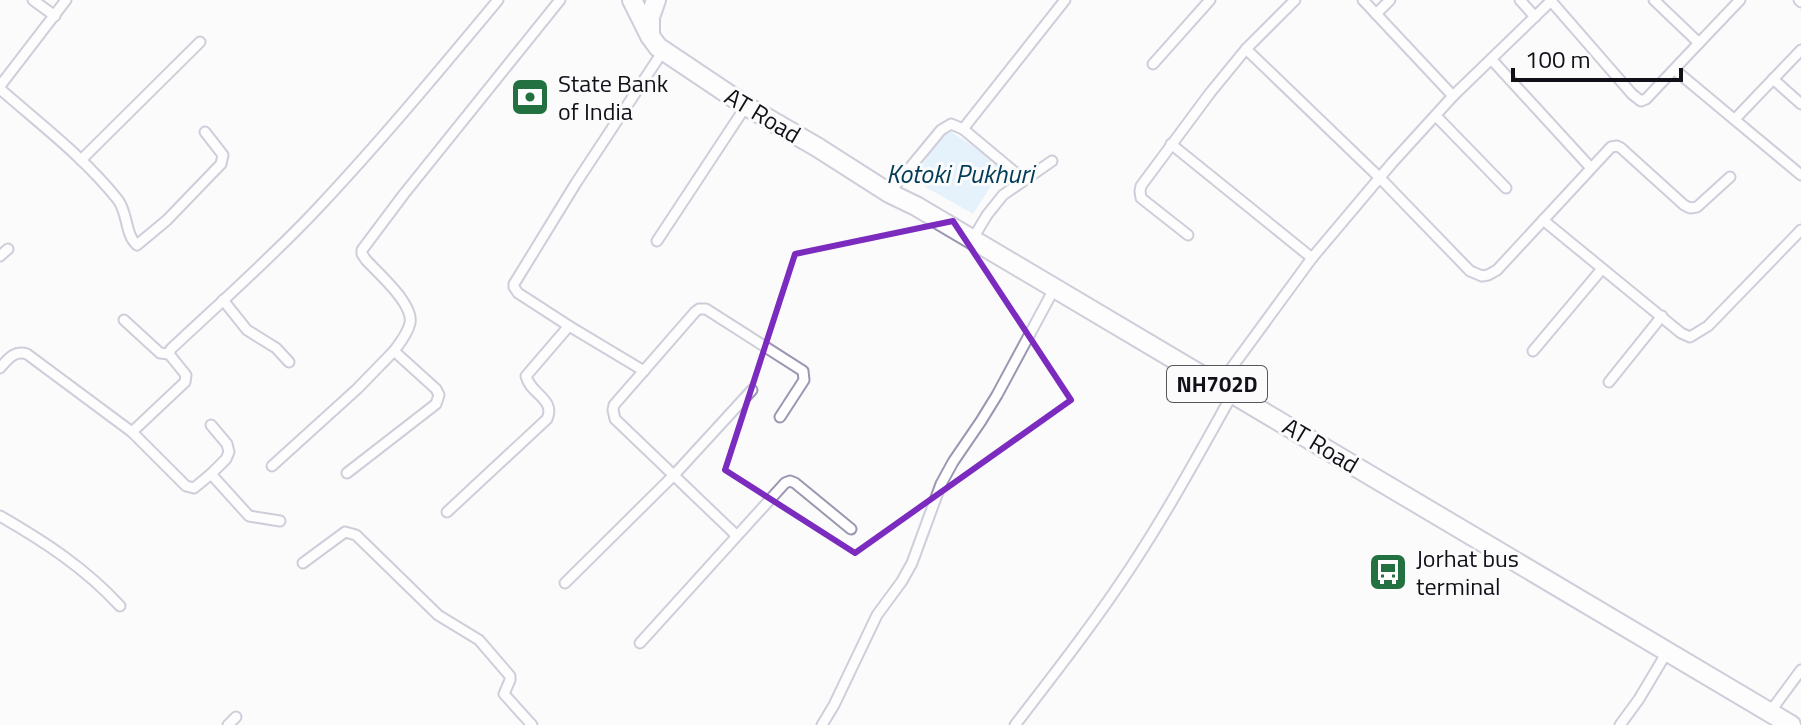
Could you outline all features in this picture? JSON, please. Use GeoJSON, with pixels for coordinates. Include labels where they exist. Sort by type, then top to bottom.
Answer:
{"type":"FeatureCollection","features":[{"type":"Feature","properties":{"kind":"highway"},"geometry":{"type":"LineString","coordinates":[[618,0],[650,36]]}},
{"type":"Feature","properties":{"kind":"highway","name":"AT Road"},"geometry":{"type":"LineString","coordinates":[[632,0],[650,36],[663,51],[746,106],[1791,725]]}},
{"type":"Feature","properties":{"kind":"highway","name":"AT Road"},"geometry":{"type":"LineString","coordinates":[[642,0],[650,36]]}},
{"type":"Feature","properties":{"kind":"highway"},"geometry":{"type":"LineString","coordinates":[[650,36],[650,17],[656,0]]}},
{"type":"Feature","properties":{"kind":"street"},"geometry":{"type":"LineString","coordinates":[[33,0],[55,16]]}},
{"type":"Feature","properties":{"kind":"street"},"geometry":{"type":"LineString","coordinates":[[66,0],[0,88],[81,160],[120,203],[132,240],[137,245],[167,220],[221,164],[223,155],[205,132]]}},
{"type":"Feature","properties":{"kind":"street"},"geometry":{"type":"LineString","coordinates":[[169,354],[287,240],[365,157],[498,0]]}},
{"type":"Feature","properties":{"kind":"street"},"geometry":{"type":"LineString","coordinates":[[272,466],[357,389],[394,351],[408,329],[410,312],[366,260],[362,250],[560,0]]}},
{"type":"Feature","properties":{"kind":"street"},"geometry":{"type":"LineString","coordinates":[[963,129],[1065,0]]}},
{"type":"Feature","properties":{"kind":"street"},"geometry":{"type":"LineString","coordinates":[[1153,64],[1210,0]]}},
{"type":"Feature","properties":{"kind":"street"},"geometry":{"type":"LineString","coordinates":[[1188,235],[1141,198],[1141,186],[1246,49],[1295,0]]}},
{"type":"Feature","properties":{"kind":"street"},"geometry":{"type":"LineString","coordinates":[[1363,0],[1453,96]]}},
{"type":"Feature","properties":{"kind":"street"},"geometry":{"type":"LineString","coordinates":[[1376,14],[1390,0]]}},
{"type":"Feature","properties":{"kind":"street"},"geometry":{"type":"LineString","coordinates":[[1520,0],[1535,17]]}},
{"type":"Feature","properties":{"kind":"street"},"geometry":{"type":"LineString","coordinates":[[1654,0],[1699,43]]}},
{"type":"Feature","properties":{"kind":"street"},"geometry":{"type":"LineString","coordinates":[[1015,725],[1132,567],[1184,481],[1226,389],[1312,258],[1453,96],[1551,1],[1641,101],[1675,70],[1740,0]]}},
{"type":"Feature","properties":{"kind":"street"},"geometry":{"type":"LineString","coordinates":[[81,160],[200,42]]}},
{"type":"Feature","properties":{"kind":"street"},"geometry":{"type":"LineString","coordinates":[[1246,49],[1380,178],[1470,271],[1482,276],[1497,270],[1611,147],[1617,146],[1690,208],[1697,207],[1730,177]]}},
{"type":"Feature","properties":{"kind":"street"},"geometry":{"type":"LineString","coordinates":[[1735,119],[1801,50]]}},
{"type":"Feature","properties":{"kind":"street"},"geometry":{"type":"LineString","coordinates":[[644,371],[518,293],[514,284],[663,51]]}},
{"type":"Feature","properties":{"kind":"street"},"geometry":{"type":"LineString","coordinates":[[1492,60],[1591,168]]}},
{"type":"Feature","properties":{"kind":"street"},"geometry":{"type":"LineString","coordinates":[[1675,70],[1799,170]]}},
{"type":"Feature","properties":{"kind":"street"},"geometry":{"type":"LineString","coordinates":[[1773,79],[1801,104]]}},
{"type":"Feature","properties":{"kind":"street"},"geometry":{"type":"LineString","coordinates":[[657,241],[746,106]]}},
{"type":"Feature","properties":{"kind":"street"},"geometry":{"type":"LineString","coordinates":[[1436,116],[1506,188]]}},
{"type":"Feature","properties":{"kind":"street"},"geometry":{"type":"LineString","coordinates":[[889,193],[941,130],[951,124],[963,129],[1024,180]]}},
{"type":"Feature","properties":{"kind":"street"},"geometry":{"type":"LineString","coordinates":[[1171,144],[1312,258]]}},
{"type":"Feature","properties":{"kind":"street"},"geometry":{"type":"LineString","coordinates":[[972,240],[995,204],[1052,161]]}},
{"type":"Feature","properties":{"kind":"street"},"geometry":{"type":"LineString","coordinates":[[1543,220],[1681,333],[1690,337],[1699,333],[1801,230]]}},
{"type":"Feature","properties":{"kind":"street"},"geometry":{"type":"LineString","coordinates":[[1533,351],[1602,269]]}},
{"type":"Feature","properties":{"kind":"street"},"geometry":{"type":"LineString","coordinates":[[822,725],[877,615],[912,563],[941,484],[997,395],[1054,289]]}},
{"type":"Feature","properties":{"kind":"street"},"geometry":{"type":"LineString","coordinates":[[223,300],[247,330],[276,348],[289,362]]}},
{"type":"Feature","properties":{"kind":"street"},"geometry":{"type":"LineString","coordinates":[[736,535],[615,419],[614,405],[695,312],[706,309],[803,371],[804,380],[780,417]]}},
{"type":"Feature","properties":{"kind":"street"},"geometry":{"type":"LineString","coordinates":[[1609,382],[1662,316]]}},
{"type":"Feature","properties":{"kind":"street"},"geometry":{"type":"LineString","coordinates":[[124,320],[160,353],[169,354],[186,375],[185,382],[132,432]]}},
{"type":"Feature","properties":{"kind":"street"},"geometry":{"type":"LineString","coordinates":[[447,512],[547,419],[550,408],[526,381],[526,376],[569,326]]}},
{"type":"Feature","properties":{"kind":"street"},"geometry":{"type":"LineString","coordinates":[[347,473],[439,399],[436,389],[394,351]]}},
{"type":"Feature","properties":{"kind":"street"},"geometry":{"type":"LineString","coordinates":[[0,368],[15,353],[27,354],[132,432],[186,486],[194,488],[226,459],[229,452],[227,444],[211,425]]}},
{"type":"Feature","properties":{"kind":"street"},"geometry":{"type":"LineString","coordinates":[[565,583],[674,475],[752,390]]}},
{"type":"Feature","properties":{"kind":"street"},"geometry":{"type":"LineString","coordinates":[[211,474],[249,516],[280,521]]}},
{"type":"Feature","properties":{"kind":"street"},"geometry":{"type":"LineString","coordinates":[[640,643],[780,487],[790,481],[851,529]]}},
{"type":"Feature","properties":{"kind":"street"},"geometry":{"type":"LineString","coordinates":[[0,516],[62,554],[101,585],[120,606]]}},
{"type":"Feature","properties":{"kind":"street"},"geometry":{"type":"LineString","coordinates":[[303,563],[345,532],[356,535],[438,615],[488,649],[510,676],[504,694],[532,725]]}},
{"type":"Feature","properties":{"kind":"street"},"geometry":{"type":"LineString","coordinates":[[1620,725],[1667,652]]}},
{"type":"Feature","properties":{"kind":"street"},"geometry":{"type":"LineString","coordinates":[[1770,712],[1801,670]]}},
{"type":"Feature","properties":{"kind":"street"},"geometry":{"type":"LineString","coordinates":[[228,725],[236,717]]}},
{"type":"Feature","properties":{"kind":"highlighted area"},"geometry":{"type":"Polygon","coordinates":[[[953,221],[1071,400],[855,553],[725,470],[795,254],[953,221]]]}},
{"type":"Feature","properties":{"kind":"water","name":"Kotoki Pukhuri"},"geometry":{"type":"Polygon","coordinates":[[[945,128],[1004,166],[973,214],[913,180],[945,128]]]}},
{"type":"Feature","properties":{"kind":"place","name":"State Bank of India"},"geometry":{"type":"Point","coordinates":[530,97]}},
{"type":"Feature","properties":{"kind":"place","name":"Jorhat bus terminal"},"geometry":{"type":"Point","coordinates":[1388,572]}}]}
